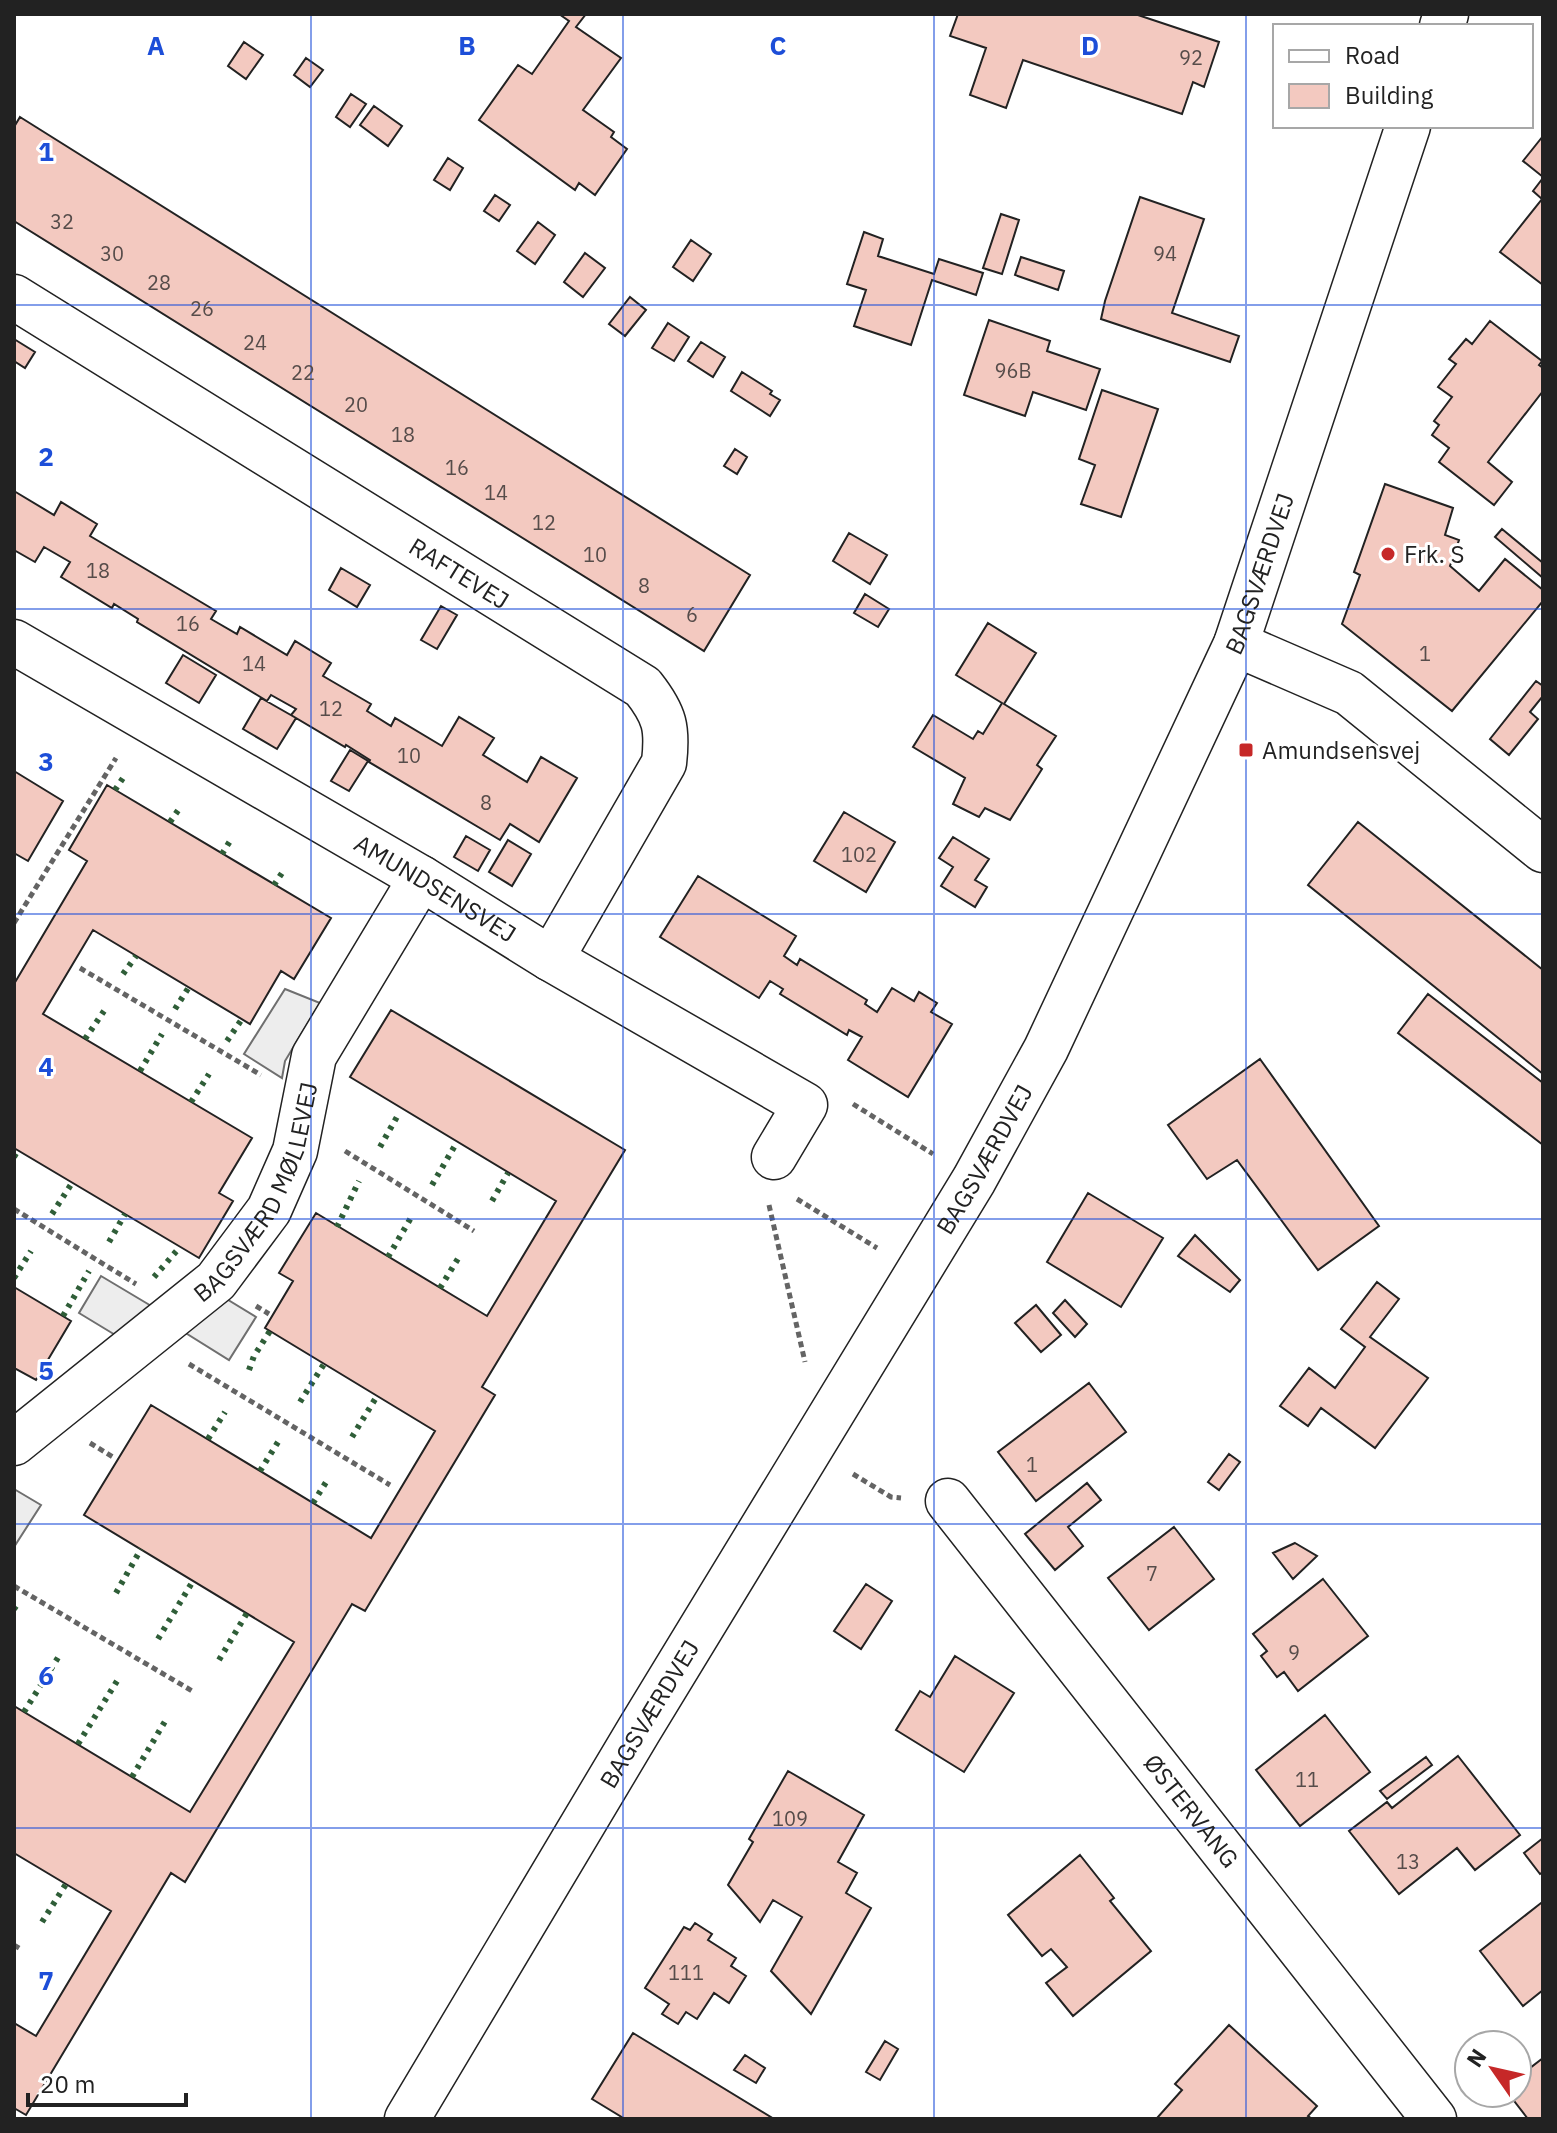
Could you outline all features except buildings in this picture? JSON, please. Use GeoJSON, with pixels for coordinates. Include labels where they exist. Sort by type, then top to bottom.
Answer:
{"type":"FeatureCollection","features":[{"type":"Feature","properties":{"kind":"street","name":"BAGSVÆRDVEJ"},"geometry":{"type":"LineString","coordinates":[[407,2119],[1021,1099],[1079,983],[1236,644],[1407,128]]}},
{"type":"Feature","properties":{"kind":"street","name":"RAFTEVEJ"},"geometry":{"type":"LineString","coordinates":[[14,297],[643,687],[660,708],[667,734],[664,763],[551,959]]}},
{"type":"Feature","properties":{"kind":"street","name":"AMUNDSENSVEJ"},"geometry":{"type":"LineString","coordinates":[[14,642],[805,1105]]}},
{"type":"Feature","properties":{"kind":"street"},"geometry":{"type":"LineString","coordinates":[[1236,644],[1349,693],[1543,850]]}},
{"type":"Feature","properties":{"kind":"street","name":"BAGSVÆRD MØLLEVEJ"},"geometry":{"type":"LineString","coordinates":[[14,1443],[216,1281],[269,1210],[295,1151],[314,1056],[421,878]]}},
{"type":"Feature","properties":{"kind":"street"},"geometry":{"type":"LineString","coordinates":[[768,1167],[805,1105]]}},
{"type":"Feature","properties":{"kind":"street","name":"ØSTERVANG"},"geometry":{"type":"LineString","coordinates":[[948,1501],[1434,2119]]}},
{"type":"Feature","properties":{"kind":"path"},"geometry":{"type":"LineString","coordinates":[[14,923],[141,716]]}},
{"type":"Feature","properties":{"kind":"path"},"geometry":{"type":"LineString","coordinates":[[80,968],[303,1112],[474,1231]]}},
{"type":"Feature","properties":{"kind":"path"},"geometry":{"type":"LineString","coordinates":[[805,1105],[819,1083],[974,1180]]}},
{"type":"Feature","properties":{"kind":"path"},"geometry":{"type":"LineString","coordinates":[[768,1167],[918,1274]]}},
{"type":"Feature","properties":{"kind":"path"},"geometry":{"type":"LineString","coordinates":[[768,1167],[816,1439],[891,1497],[948,1501]]}},
{"type":"Feature","properties":{"kind":"path"},"geometry":{"type":"LineString","coordinates":[[14,1209],[162,1324],[390,1485]]}},
{"type":"Feature","properties":{"kind":"path"},"geometry":{"type":"LineString","coordinates":[[14,1586],[194,1692]]}},
{"type":"Feature","properties":{"kind":"path"},"geometry":{"type":"LineString","coordinates":[[14,1945],[22,1950]]}},
{"type":"Feature","properties":{"kind":"shaded area"},"geometry":{"type":"Polygon","coordinates":[[[285,989],[320,1003],[285,1061],[282,1078],[244,1054],[285,989]]]}},
{"type":"Feature","properties":{"kind":"shaded area"},"geometry":{"type":"Polygon","coordinates":[[[101,1276],[163,1313],[140,1350],[79,1313],[101,1276]]]}},
{"type":"Feature","properties":{"kind":"shaded area"},"geometry":{"type":"Polygon","coordinates":[[[202,1284],[256,1317],[229,1360],[176,1327],[202,1284]]]}},
{"type":"Feature","properties":{"kind":"shaded area"},"geometry":{"type":"Polygon","coordinates":[[[14,1489],[41,1505],[14,1547],[14,1489]]]}},
{"type":"Feature","properties":{"kind":"hedge"},"geometry":{"type":"LineString","coordinates":[[115,790],[125,775]]}},
{"type":"Feature","properties":{"kind":"hedge"},"geometry":{"type":"LineString","coordinates":[[170,822],[179,809]]}},
{"type":"Feature","properties":{"kind":"hedge"},"geometry":{"type":"LineString","coordinates":[[222,854],[230,841]]}},
{"type":"Feature","properties":{"kind":"hedge"},"geometry":{"type":"LineString","coordinates":[[274,885],[282,873]]}},
{"type":"Feature","properties":{"kind":"hedge"},"geometry":{"type":"LineString","coordinates":[[123,974],[136,956]]}},
{"type":"Feature","properties":{"kind":"hedge"},"geometry":{"type":"LineString","coordinates":[[175,1009],[189,987]]}},
{"type":"Feature","properties":{"kind":"hedge"},"geometry":{"type":"LineString","coordinates":[[85,1039],[104,1011]]}},
{"type":"Feature","properties":{"kind":"hedge"},"geometry":{"type":"LineString","coordinates":[[227,1041],[242,1019]]}},
{"type":"Feature","properties":{"kind":"hedge"},"geometry":{"type":"LineString","coordinates":[[140,1071],[162,1034]]}},
{"type":"Feature","properties":{"kind":"hedge"},"geometry":{"type":"LineString","coordinates":[[191,1102],[209,1074]]}},
{"type":"Feature","properties":{"kind":"hedge"},"geometry":{"type":"LineString","coordinates":[[380,1147],[398,1115]]}},
{"type":"Feature","properties":{"kind":"hedge"},"geometry":{"type":"LineString","coordinates":[[432,1185],[457,1142]]}},
{"type":"Feature","properties":{"kind":"hedge"},"geometry":{"type":"LineString","coordinates":[[14,1157],[18,1150]]}},
{"type":"Feature","properties":{"kind":"hedge"},"geometry":{"type":"LineString","coordinates":[[492,1201],[508,1173]]}},
{"type":"Feature","properties":{"kind":"hedge"},"geometry":{"type":"LineString","coordinates":[[337,1227],[359,1181]]}},
{"type":"Feature","properties":{"kind":"hedge"},"geometry":{"type":"LineString","coordinates":[[52,1214],[72,1183]]}},
{"type":"Feature","properties":{"kind":"hedge"},"geometry":{"type":"LineString","coordinates":[[109,1242],[125,1214]]}},
{"type":"Feature","properties":{"kind":"hedge"},"geometry":{"type":"LineString","coordinates":[[388,1257],[412,1216]]}},
{"type":"Feature","properties":{"kind":"hedge"},"geometry":{"type":"LineString","coordinates":[[154,1277],[180,1247]]}},
{"type":"Feature","properties":{"kind":"hedge"},"geometry":{"type":"LineString","coordinates":[[14,1278],[31,1251]]}},
{"type":"Feature","properties":{"kind":"hedge"},"geometry":{"type":"LineString","coordinates":[[440,1288],[459,1257]]}},
{"type":"Feature","properties":{"kind":"hedge"},"geometry":{"type":"LineString","coordinates":[[63,1316],[89,1271]]}},
{"type":"Feature","properties":{"kind":"hedge"},"geometry":{"type":"LineString","coordinates":[[249,1370],[270,1331]]}},
{"type":"Feature","properties":{"kind":"hedge"},"geometry":{"type":"LineString","coordinates":[[300,1402],[324,1364]]}},
{"type":"Feature","properties":{"kind":"hedge"},"geometry":{"type":"LineString","coordinates":[[352,1437],[377,1396]]}},
{"type":"Feature","properties":{"kind":"hedge"},"geometry":{"type":"LineString","coordinates":[[208,1439],[225,1412]]}},
{"type":"Feature","properties":{"kind":"hedge"},"geometry":{"type":"LineString","coordinates":[[260,1471],[278,1442]]}},
{"type":"Feature","properties":{"kind":"hedge"},"geometry":{"type":"LineString","coordinates":[[313,1503],[328,1479]]}},
{"type":"Feature","properties":{"kind":"hedge"},"geometry":{"type":"LineString","coordinates":[[116,1593],[141,1549]]}},
{"type":"Feature","properties":{"kind":"hedge"},"geometry":{"type":"LineString","coordinates":[[158,1639],[193,1581]]}},
{"type":"Feature","properties":{"kind":"hedge"},"geometry":{"type":"LineString","coordinates":[[219,1660],[247,1613]]}},
{"type":"Feature","properties":{"kind":"hedge"},"geometry":{"type":"LineString","coordinates":[[24,1712],[59,1656]]}},
{"type":"Feature","properties":{"kind":"hedge"},"geometry":{"type":"LineString","coordinates":[[78,1744],[117,1681]]}},
{"type":"Feature","properties":{"kind":"hedge"},"geometry":{"type":"LineString","coordinates":[[132,1777],[167,1718]]}},
{"type":"Feature","properties":{"kind":"hedge"},"geometry":{"type":"LineString","coordinates":[[42,1922],[66,1884]]}},
{"type":"Feature","properties":{"kind":"place","name":"Frk. S"},"geometry":{"type":"Point","coordinates":[1388,554]}},
{"type":"Feature","properties":{"kind":"place","name":"Amundsensvej"},"geometry":{"type":"Point","coordinates":[1246,750]}}]}
